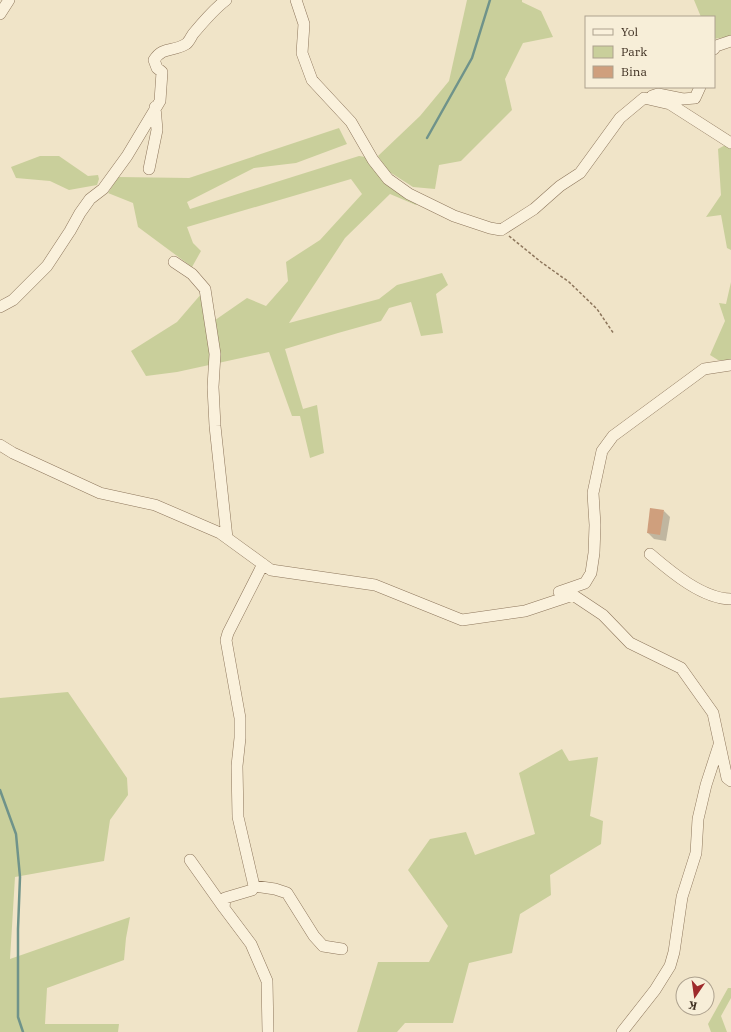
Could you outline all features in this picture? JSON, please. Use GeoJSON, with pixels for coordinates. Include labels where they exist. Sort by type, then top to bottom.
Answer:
{"type":"FeatureCollection","features":[{"type":"Feature","properties":{"kind":"street"},"geometry":{"type":"LineString","coordinates":[[0,14],[9,0]]}},
{"type":"Feature","properties":{"kind":"street"},"geometry":{"type":"LineString","coordinates":[[0,307],[13,300],[47,266],[90,199],[102,189],[126,156],[160,101],[163,80],[162,72],[157,68],[154,60],[157,55],[164,50],[173,49],[187,44],[193,34],[226,0]]}},
{"type":"Feature","properties":{"kind":"street"},"geometry":{"type":"LineString","coordinates":[[296,0],[304,24],[302,53],[312,80],[351,122],[373,160],[388,179],[410,194],[454,216],[490,228],[501,230],[534,208],[560,186],[580,173],[620,118],[644,98],[658,94],[683,99],[695,98],[700,88]]}},
{"type":"Feature","properties":{"kind":"street"},"geometry":{"type":"LineString","coordinates":[[715,48],[731,41]]}},
{"type":"Feature","properties":{"kind":"street"},"geometry":{"type":"LineString","coordinates":[[644,98],[670,104],[731,143]]}},
{"type":"Feature","properties":{"kind":"street"},"geometry":{"type":"LineString","coordinates":[[148,170],[157,130],[155,108]]}},
{"type":"Feature","properties":{"kind":"street"},"geometry":{"type":"LineString","coordinates":[[174,262],[192,274],[205,289],[216,354],[213,387],[215,426],[227,538]]}},
{"type":"Feature","properties":{"kind":"street"},"geometry":{"type":"LineString","coordinates":[[533,609],[544,598],[585,583],[591,573],[594,553],[595,524],[593,492],[602,451],[613,436],[704,369],[731,365]]}},
{"type":"Feature","properties":{"kind":"street"},"geometry":{"type":"LineString","coordinates":[[0,445],[13,453],[100,492],[155,505],[220,533],[271,570],[375,585],[462,620],[525,611],[573,595],[603,615],[630,644],[681,668],[713,713],[727,778],[731,781]]}},
{"type":"Feature","properties":{"kind":"street"},"geometry":{"type":"LineString","coordinates":[[650,554],[666,568],[698,589],[723,599],[731,599]]}},
{"type":"Feature","properties":{"kind":"street"},"geometry":{"type":"LineString","coordinates":[[254,886],[238,817],[240,718],[226,640],[228,633],[263,564]]}},
{"type":"Feature","properties":{"kind":"street"},"geometry":{"type":"LineString","coordinates":[[622,1032],[655,990],[670,966],[674,952],[682,897],[696,853],[698,819],[706,785],[720,745]]}},
{"type":"Feature","properties":{"kind":"street"},"geometry":{"type":"LineString","coordinates":[[190,860],[251,944],[267,981],[268,1032]]}},
{"type":"Feature","properties":{"kind":"street"},"geometry":{"type":"LineString","coordinates":[[224,908],[225,898],[252,890],[254,886]]}},
{"type":"Feature","properties":{"kind":"street"},"geometry":{"type":"LineString","coordinates":[[254,886],[276,889],[287,893],[314,936],[323,946],[342,949]]}},
{"type":"Feature","properties":{"kind":"path"},"geometry":{"type":"LineString","coordinates":[[501,230],[569,282],[597,309],[614,334]]}},
{"type":"Feature","properties":{"kind":"green space"},"geometry":{"type":"Polygon","coordinates":[[[467,0],[522,0],[522,2],[541,11],[553,37],[523,43],[505,79],[512,110],[461,161],[439,165],[435,189],[413,187],[388,171],[378,156],[420,116],[449,81],[467,0]]]}},
{"type":"Feature","properties":{"kind":"green space"},"geometry":{"type":"Polygon","coordinates":[[[694,0],[731,0],[731,36],[715,39],[715,16],[701,16],[694,0]]]}},
{"type":"Feature","properties":{"kind":"green space"},"geometry":{"type":"Polygon","coordinates":[[[339,128],[347,144],[296,163],[254,168],[187,202],[190,209],[359,156],[366,157],[418,202],[416,205],[390,194],[345,238],[289,323],[379,299],[397,285],[442,273],[448,285],[436,294],[443,333],[421,336],[411,302],[389,308],[381,321],[285,349],[303,409],[317,405],[324,453],[310,458],[300,416],[292,416],[269,352],[177,372],[146,376],[131,351],[177,322],[202,293],[208,325],[247,298],[266,306],[288,281],[286,262],[320,240],[362,194],[351,179],[187,227],[193,243],[201,251],[192,267],[138,227],[133,203],[108,193],[118,177],[189,178],[339,128]]]}},
{"type":"Feature","properties":{"kind":"green space"},"geometry":{"type":"Polygon","coordinates":[[[731,142],[731,250],[727,248],[721,215],[706,217],[721,195],[718,149],[731,142]]]}},
{"type":"Feature","properties":{"kind":"green space"},"geometry":{"type":"Polygon","coordinates":[[[40,156],[59,156],[88,176],[98,175],[99,179],[97,185],[69,190],[50,181],[16,178],[11,167],[40,156]]]}},
{"type":"Feature","properties":{"kind":"green space"},"geometry":{"type":"Polygon","coordinates":[[[731,282],[731,360],[718,360],[710,355],[725,321],[719,303],[726,304],[731,282]]]}},
{"type":"Feature","properties":{"kind":"green space"},"geometry":{"type":"Polygon","coordinates":[[[68,692],[127,778],[128,795],[110,820],[104,861],[15,877],[10,959],[130,917],[124,960],[47,988],[45,1024],[119,1024],[118,1032],[0,1032],[0,698],[68,692]]]}},
{"type":"Feature","properties":{"kind":"green space"},"geometry":{"type":"Polygon","coordinates":[[[562,749],[569,761],[598,757],[590,816],[603,821],[601,844],[550,875],[551,895],[520,914],[512,953],[469,963],[453,1023],[405,1023],[397,1032],[357,1032],[378,962],[429,962],[448,926],[408,870],[430,839],[466,832],[475,855],[535,834],[519,773],[562,749]]]}},
{"type":"Feature","properties":{"kind":"green space"},"geometry":{"type":"Polygon","coordinates":[[[728,988],[731,988],[731,998],[721,1016],[727,1032],[711,1032],[708,1024],[712,1016],[715,1016],[715,1011],[728,988]]]}},
{"type":"Feature","properties":{"kind":"building"},"geometry":{"type":"Polygon","coordinates":[[[650,508],[664,510],[660,535],[647,533],[650,508]]]}},
{"type":"Feature","properties":{"kind":"waterway"},"geometry":{"type":"LineString","coordinates":[[427,138],[472,58],[490,0]]}},
{"type":"Feature","properties":{"kind":"waterway"},"geometry":{"type":"LineString","coordinates":[[0,790],[16,834],[20,877],[18,929],[18,1017],[23,1032]]}}]}
